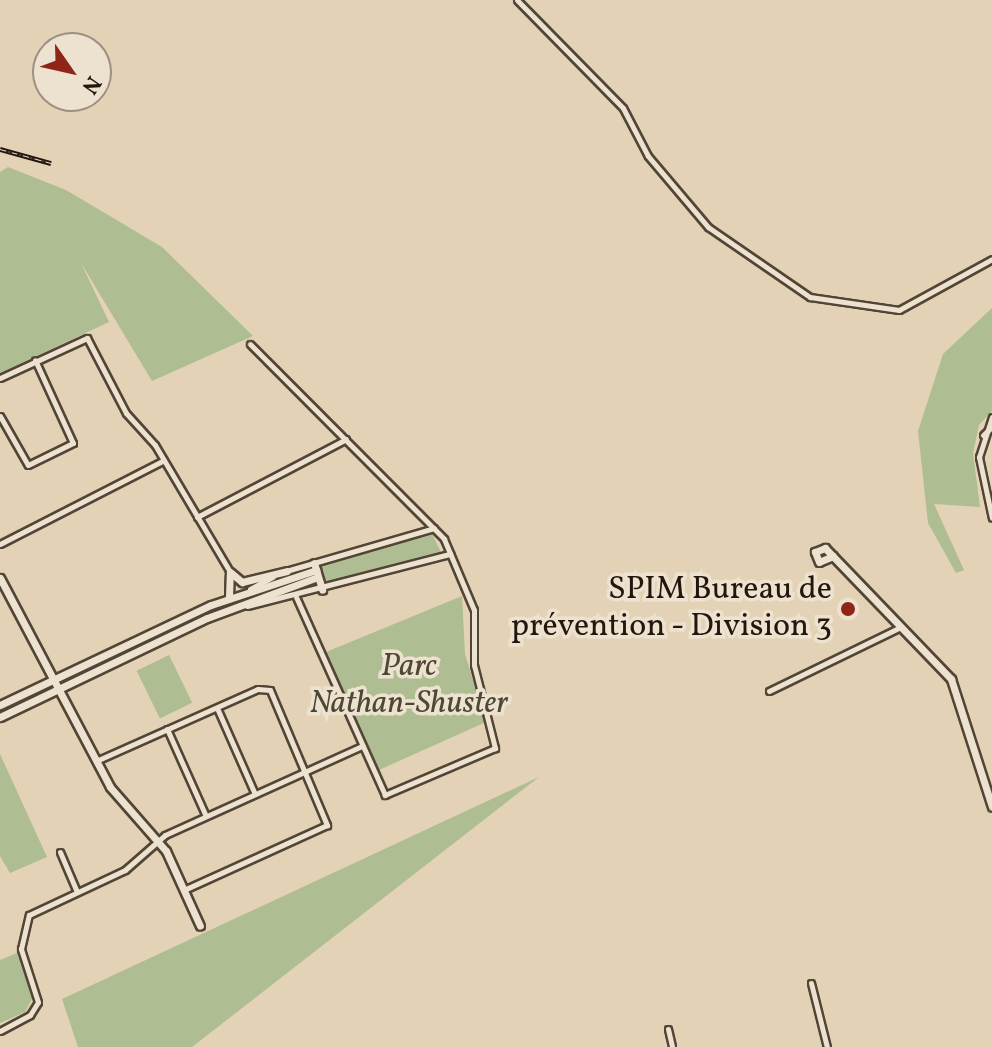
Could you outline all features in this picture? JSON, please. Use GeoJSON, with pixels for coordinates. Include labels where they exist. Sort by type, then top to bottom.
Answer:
{"type":"FeatureCollection","features":[{"type":"Feature","properties":{"kind":"main road"},"geometry":{"type":"LineString","coordinates":[[833,556],[902,626],[960,694],[992,807]]}},
{"type":"Feature","properties":{"kind":"main road"},"geometry":{"type":"LineString","coordinates":[[316,570],[322,590]]}},
{"type":"Feature","properties":{"kind":"main road"},"geometry":{"type":"LineString","coordinates":[[0,705],[229,597],[316,570]]}},
{"type":"Feature","properties":{"kind":"main road"},"geometry":{"type":"LineString","coordinates":[[0,717],[316,570]]}},
{"type":"Feature","properties":{"kind":"main road"},"geometry":{"type":"LineString","coordinates":[[230,572],[242,582],[287,571]]}},
{"type":"Feature","properties":{"kind":"main road"},"geometry":{"type":"LineString","coordinates":[[229,597],[230,572]]}},
{"type":"Feature","properties":{"kind":"main road"},"geometry":{"type":"LineString","coordinates":[[0,578],[116,796],[158,839],[200,926]]}},
{"type":"Feature","properties":{"kind":"street"},"geometry":{"type":"LineString","coordinates":[[517,0],[623,108],[648,156],[699,218],[810,297],[899,310],[992,259]]}},
{"type":"Feature","properties":{"kind":"street"},"geometry":{"type":"LineString","coordinates":[[0,378],[85,337],[126,413],[164,460],[230,572]]}},
{"type":"Feature","properties":{"kind":"street"},"geometry":{"type":"LineString","coordinates":[[250,344],[434,528],[450,554],[474,610],[474,665],[495,748],[385,795],[296,597]]}},
{"type":"Feature","properties":{"kind":"street"},"geometry":{"type":"LineString","coordinates":[[0,416],[28,465],[73,443],[35,360]]}},
{"type":"Feature","properties":{"kind":"street"},"geometry":{"type":"LineString","coordinates":[[992,417],[980,439],[992,518]]}},
{"type":"Feature","properties":{"kind":"street"},"geometry":{"type":"LineString","coordinates":[[980,439],[992,427]]}},
{"type":"Feature","properties":{"kind":"street"},"geometry":{"type":"LineString","coordinates":[[197,517],[346,439]]}},
{"type":"Feature","properties":{"kind":"street"},"geometry":{"type":"LineString","coordinates":[[0,544],[164,460]]}},
{"type":"Feature","properties":{"kind":"street"},"geometry":{"type":"LineString","coordinates":[[242,593],[287,571],[316,570],[434,528]]}},
{"type":"Feature","properties":{"kind":"street"},"geometry":{"type":"LineString","coordinates":[[238,606],[296,597],[450,554]]}},
{"type":"Feature","properties":{"kind":"street"},"geometry":{"type":"LineString","coordinates":[[769,691],[902,626]]}},
{"type":"Feature","properties":{"kind":"street"},"geometry":{"type":"LineString","coordinates":[[96,761],[265,687],[306,772],[327,825],[184,890]]}},
{"type":"Feature","properties":{"kind":"street"},"geometry":{"type":"LineString","coordinates":[[217,708],[255,794]]}},
{"type":"Feature","properties":{"kind":"street"},"geometry":{"type":"LineString","coordinates":[[167,729],[206,816]]}},
{"type":"Feature","properties":{"kind":"street"},"geometry":{"type":"LineString","coordinates":[[0,1031],[38,1002],[21,949],[26,918],[125,870],[158,839],[362,746]]}},
{"type":"Feature","properties":{"kind":"street"},"geometry":{"type":"LineString","coordinates":[[60,852],[77,892]]}},
{"type":"Feature","properties":{"kind":"street"},"geometry":{"type":"LineString","coordinates":[[811,983],[827,1047]]}},
{"type":"Feature","properties":{"kind":"street"},"geometry":{"type":"LineString","coordinates":[[668,1029],[672,1047]]}},
{"type":"Feature","properties":{"kind":"green space"},"geometry":{"type":"Polygon","coordinates":[[[8,167],[66,190],[162,247],[253,336],[152,381],[81,263],[109,322],[0,373],[0,172],[8,167]]]}},
{"type":"Feature","properties":{"kind":"green space"},"geometry":{"type":"Polygon","coordinates":[[[992,308],[992,411],[979,425],[973,453],[980,507],[934,504],[964,570],[956,573],[928,523],[918,431],[943,354],[992,308]]]}},
{"type":"Feature","properties":{"kind":"green space"},"geometry":{"type":"Polygon","coordinates":[[[432,534],[442,554],[324,583],[321,564],[432,534]]]}},
{"type":"Feature","properties":{"kind":"green space","name":"Parc Nathan-Shuster"},"geometry":{"type":"Polygon","coordinates":[[[462,596],[465,654],[486,722],[379,770],[326,652],[462,596]]]}},
{"type":"Feature","properties":{"kind":"green space"},"geometry":{"type":"Polygon","coordinates":[[[169,655],[192,703],[160,718],[137,671],[169,655]]]}},
{"type":"Feature","properties":{"kind":"green space"},"geometry":{"type":"Polygon","coordinates":[[[0,754],[47,857],[10,873],[0,856],[0,754]]]}},
{"type":"Feature","properties":{"kind":"green space"},"geometry":{"type":"Polygon","coordinates":[[[539,777],[192,1047],[78,1047],[62,999],[539,777]]]}},
{"type":"Feature","properties":{"kind":"green space"},"geometry":{"type":"Polygon","coordinates":[[[17,953],[33,997],[25,1012],[0,1023],[0,960],[17,953]]]}},
{"type":"Feature","properties":{"kind":"railway"},"geometry":{"type":"LineString","coordinates":[[0,149],[51,163]]}},
{"type":"Feature","properties":{"kind":"place","name":"SPIM Bureau de prévention - Division 3"},"geometry":{"type":"Point","coordinates":[848,609]}}]}
